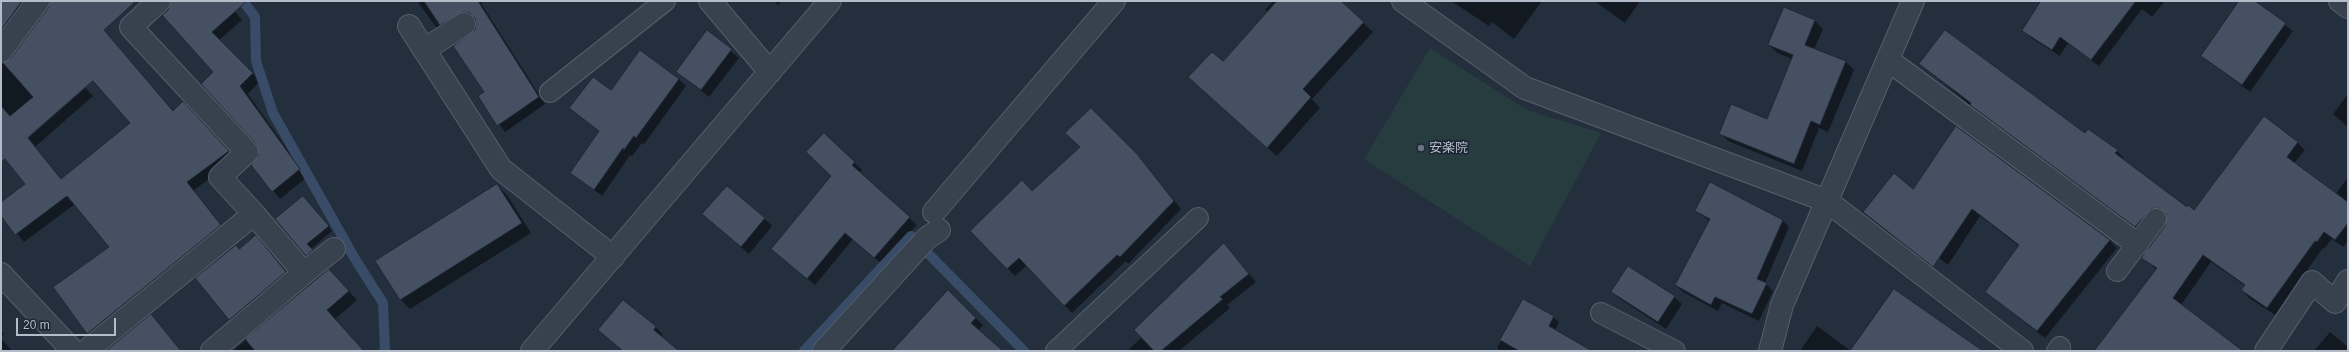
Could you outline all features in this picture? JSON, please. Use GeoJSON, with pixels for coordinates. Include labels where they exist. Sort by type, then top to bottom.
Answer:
{"type":"FeatureCollection","features":[{"type":"Feature","properties":{"kind":"street"},"geometry":{"type":"LineString","coordinates":[[1,51],[38,1]]}},
{"type":"Feature","properties":{"kind":"street"},"geometry":{"type":"LineString","coordinates":[[159,1],[131,27],[247,152],[220,177],[304,272]]}},
{"type":"Feature","properties":{"kind":"street"},"geometry":{"type":"LineString","coordinates":[[710,1],[770,72]]}},
{"type":"Feature","properties":{"kind":"street"},"geometry":{"type":"LineString","coordinates":[[532,351],[830,1]]}},
{"type":"Feature","properties":{"kind":"street"},"geometry":{"type":"LineString","coordinates":[[824,351],[911,256],[1114,1]]}},
{"type":"Feature","properties":{"kind":"street"},"geometry":{"type":"LineString","coordinates":[[1403,1],[1525,88],[1827,201],[2022,351]]}},
{"type":"Feature","properties":{"kind":"street"},"geometry":{"type":"LineString","coordinates":[[1770,351],[1782,305],[1913,1]]}},
{"type":"Feature","properties":{"kind":"street"},"geometry":{"type":"LineString","coordinates":[[2340,1],[2348,7]]}},
{"type":"Feature","properties":{"kind":"street"},"geometry":{"type":"LineString","coordinates":[[424,50],[464,24]]}},
{"type":"Feature","properties":{"kind":"street"},"geometry":{"type":"LineString","coordinates":[[409,26],[501,169],[613,257]]}},
{"type":"Feature","properties":{"kind":"street"},"geometry":{"type":"LineString","coordinates":[[1888,60],[2137,244]]}},
{"type":"Feature","properties":{"kind":"street"},"geometry":{"type":"LineString","coordinates":[[86,351],[254,214]]}},
{"type":"Feature","properties":{"kind":"street"},"geometry":{"type":"LineString","coordinates":[[212,351],[304,272],[334,249]]}},
{"type":"Feature","properties":{"kind":"street"},"geometry":{"type":"LineString","coordinates":[[1,274],[73,351]]}},
{"type":"Feature","properties":{"kind":"street"},"geometry":{"type":"LineString","coordinates":[[2266,351],[2312,282],[2342,307],[2348,281]]}},
{"type":"Feature","properties":{"kind":"lane"},"geometry":{"type":"LineString","coordinates":[[550,92],[665,1]]}},
{"type":"Feature","properties":{"kind":"lane"},"geometry":{"type":"LineString","coordinates":[[1056,351],[1198,218]]}},
{"type":"Feature","properties":{"kind":"lane"},"geometry":{"type":"LineString","coordinates":[[2117,271],[2156,219]]}},
{"type":"Feature","properties":{"kind":"lane"},"geometry":{"type":"LineString","coordinates":[[1601,313],[1675,351]]}},
{"type":"Feature","properties":{"kind":"green space"},"geometry":{"type":"Polygon","coordinates":[[[1430,48],[1527,110],[1601,133],[1530,266],[1364,159],[1430,48]]]}},
{"type":"Feature","properties":{"kind":"building"},"geometry":{"type":"Polygon","coordinates":[[[1,1],[22,1],[1,30],[1,1]]]}},
{"type":"Feature","properties":{"kind":"building"},"geometry":{"type":"Polygon","coordinates":[[[50,1],[136,1],[104,30],[173,111],[183,101],[229,151],[187,182],[221,225],[87,334],[53,287],[109,247],[67,196],[15,235],[1,216],[1,202],[25,184],[5,159],[1,162],[1,106],[10,116],[33,97],[3,63],[11,58],[48,8],[50,1]],[[93,81],[28,138],[61,179],[130,123],[93,81]]]}},
{"type":"Feature","properties":{"kind":"building"},"geometry":{"type":"Polygon","coordinates":[[[171,1],[247,1],[212,32],[253,73],[240,86],[300,169],[272,192],[251,165],[259,155],[256,144],[201,84],[213,72],[162,15],[168,10],[171,1]]]}},
{"type":"Feature","properties":{"kind":"building"},"geometry":{"type":"Polygon","coordinates":[[[424,1],[478,1],[539,97],[497,126],[478,96],[484,92],[453,46],[475,30],[475,18],[470,13],[463,12],[440,25],[424,1]]]}},
{"type":"Feature","properties":{"kind":"building"},"geometry":{"type":"Polygon","coordinates":[[[1277,1],[1341,1],[1364,22],[1303,89],[1311,97],[1267,148],[1188,77],[1212,52],[1223,61],[1277,1]]]}},
{"type":"Feature","properties":{"kind":"building"},"geometry":{"type":"Polygon","coordinates":[[[2041,1],[2136,1],[2091,60],[2060,37],[2052,50],[2022,31],[2041,1]]]}},
{"type":"Feature","properties":{"kind":"building"},"geometry":{"type":"Polygon","coordinates":[[[2239,1],[2255,1],[2286,23],[2242,85],[2201,56],[2239,1]]]}},
{"type":"Feature","properties":{"kind":"building"},"geometry":{"type":"Polygon","coordinates":[[[1784,7],[1815,20],[1805,45],[1846,61],[1820,125],[1811,121],[1794,164],[1719,134],[1731,104],[1767,119],[1793,55],[1768,45],[1784,7]]]}},
{"type":"Feature","properties":{"kind":"building"},"geometry":{"type":"Polygon","coordinates":[[[707,30],[732,49],[701,90],[676,72],[707,30]]]}},
{"type":"Feature","properties":{"kind":"building"},"geometry":{"type":"Polygon","coordinates":[[[1945,30],[2085,133],[2088,129],[2118,150],[2115,153],[2187,207],[2188,205],[2194,210],[2264,116],[2298,142],[2287,157],[2348,202],[2348,223],[2335,240],[2324,232],[2317,242],[2315,241],[2267,308],[2241,290],[2245,285],[2203,255],[2173,298],[2243,351],[2094,351],[2157,268],[2141,258],[2165,226],[2166,214],[2158,208],[2151,209],[2135,227],[1970,105],[1971,103],[1919,64],[1945,30]]]}},
{"type":"Feature","properties":{"kind":"building"},"geometry":{"type":"Polygon","coordinates":[[[640,50],[679,79],[636,138],[634,136],[624,150],[623,148],[594,190],[570,173],[599,131],[569,108],[593,77],[611,90],[640,50]]]}},
{"type":"Feature","properties":{"kind":"building"},"geometry":{"type":"Polygon","coordinates":[[[1091,108],[1137,154],[1174,201],[1120,257],[1117,255],[1064,306],[1019,258],[1007,269],[970,231],[1022,180],[1032,191],[1080,147],[1065,133],[1091,108]]]}},
{"type":"Feature","properties":{"kind":"building"},"geometry":{"type":"Polygon","coordinates":[[[1956,126],[2110,240],[2037,331],[1985,292],[2019,245],[1972,209],[1933,267],[1863,212],[1894,173],[1913,189],[1956,126]]]}},
{"type":"Feature","properties":{"kind":"building"},"geometry":{"type":"Polygon","coordinates":[[[824,133],[855,162],[852,165],[910,217],[874,258],[845,233],[807,279],[771,249],[831,176],[806,152],[824,133]]]}},
{"type":"Feature","properties":{"kind":"building"},"geometry":{"type":"Polygon","coordinates":[[[1710,182],[1783,220],[1757,279],[1767,283],[1752,314],[1715,297],[1711,305],[1675,285],[1710,219],[1695,211],[1710,182]]]}},
{"type":"Feature","properties":{"kind":"building"},"geometry":{"type":"Polygon","coordinates":[[[497,184],[522,223],[400,300],[375,261],[497,184]]]}},
{"type":"Feature","properties":{"kind":"building"},"geometry":{"type":"Polygon","coordinates":[[[727,186],[765,218],[741,247],[702,214],[727,186]]]}},
{"type":"Feature","properties":{"kind":"building"},"geometry":{"type":"Polygon","coordinates":[[[303,196],[329,226],[307,244],[313,250],[306,256],[275,219],[303,196]]]}},
{"type":"Feature","properties":{"kind":"building"},"geometry":{"type":"Polygon","coordinates":[[[256,235],[286,272],[229,320],[195,278],[236,245],[239,249],[256,235]]]}},
{"type":"Feature","properties":{"kind":"building"},"geometry":{"type":"Polygon","coordinates":[[[1224,243],[1249,274],[1220,297],[1223,299],[1161,351],[1154,351],[1134,330],[1224,243]]]}},
{"type":"Feature","properties":{"kind":"building"},"geometry":{"type":"Polygon","coordinates":[[[1628,266],[1675,296],[1658,322],[1611,292],[1628,266]]]}},
{"type":"Feature","properties":{"kind":"building"},"geometry":{"type":"Polygon","coordinates":[[[329,269],[349,291],[327,310],[364,351],[255,351],[245,339],[329,269]]]}},
{"type":"Feature","properties":{"kind":"building"},"geometry":{"type":"Polygon","coordinates":[[[1894,289],[1983,351],[1850,351],[1894,289]]]}},
{"type":"Feature","properties":{"kind":"building"},"geometry":{"type":"Polygon","coordinates":[[[948,290],[976,318],[971,323],[1003,351],[892,351],[948,290]]]}},
{"type":"Feature","properties":{"kind":"building"},"geometry":{"type":"Polygon","coordinates":[[[1523,299],[1554,316],[1549,326],[1592,351],[1519,351],[1500,340],[1523,299]]]}},
{"type":"Feature","properties":{"kind":"building"},"geometry":{"type":"Polygon","coordinates":[[[623,300],[656,326],[654,330],[679,351],[623,351],[598,330],[623,300]]]}},
{"type":"Feature","properties":{"kind":"building"},"geometry":{"type":"Polygon","coordinates":[[[151,314],[181,351],[106,351],[151,314]]]}},
{"type":"Feature","properties":{"kind":"waterway"},"geometry":{"type":"LineString","coordinates":[[243,1],[255,17],[256,61],[273,113],[355,259],[383,303],[385,351]]}},
{"type":"Feature","properties":{"kind":"waterway"},"geometry":{"type":"LineString","coordinates":[[804,351],[911,236],[1024,351]]}},
{"type":"Feature","properties":{"kind":"place","name":"安楽院"},"geometry":{"type":"Point","coordinates":[1421,148]}}]}
